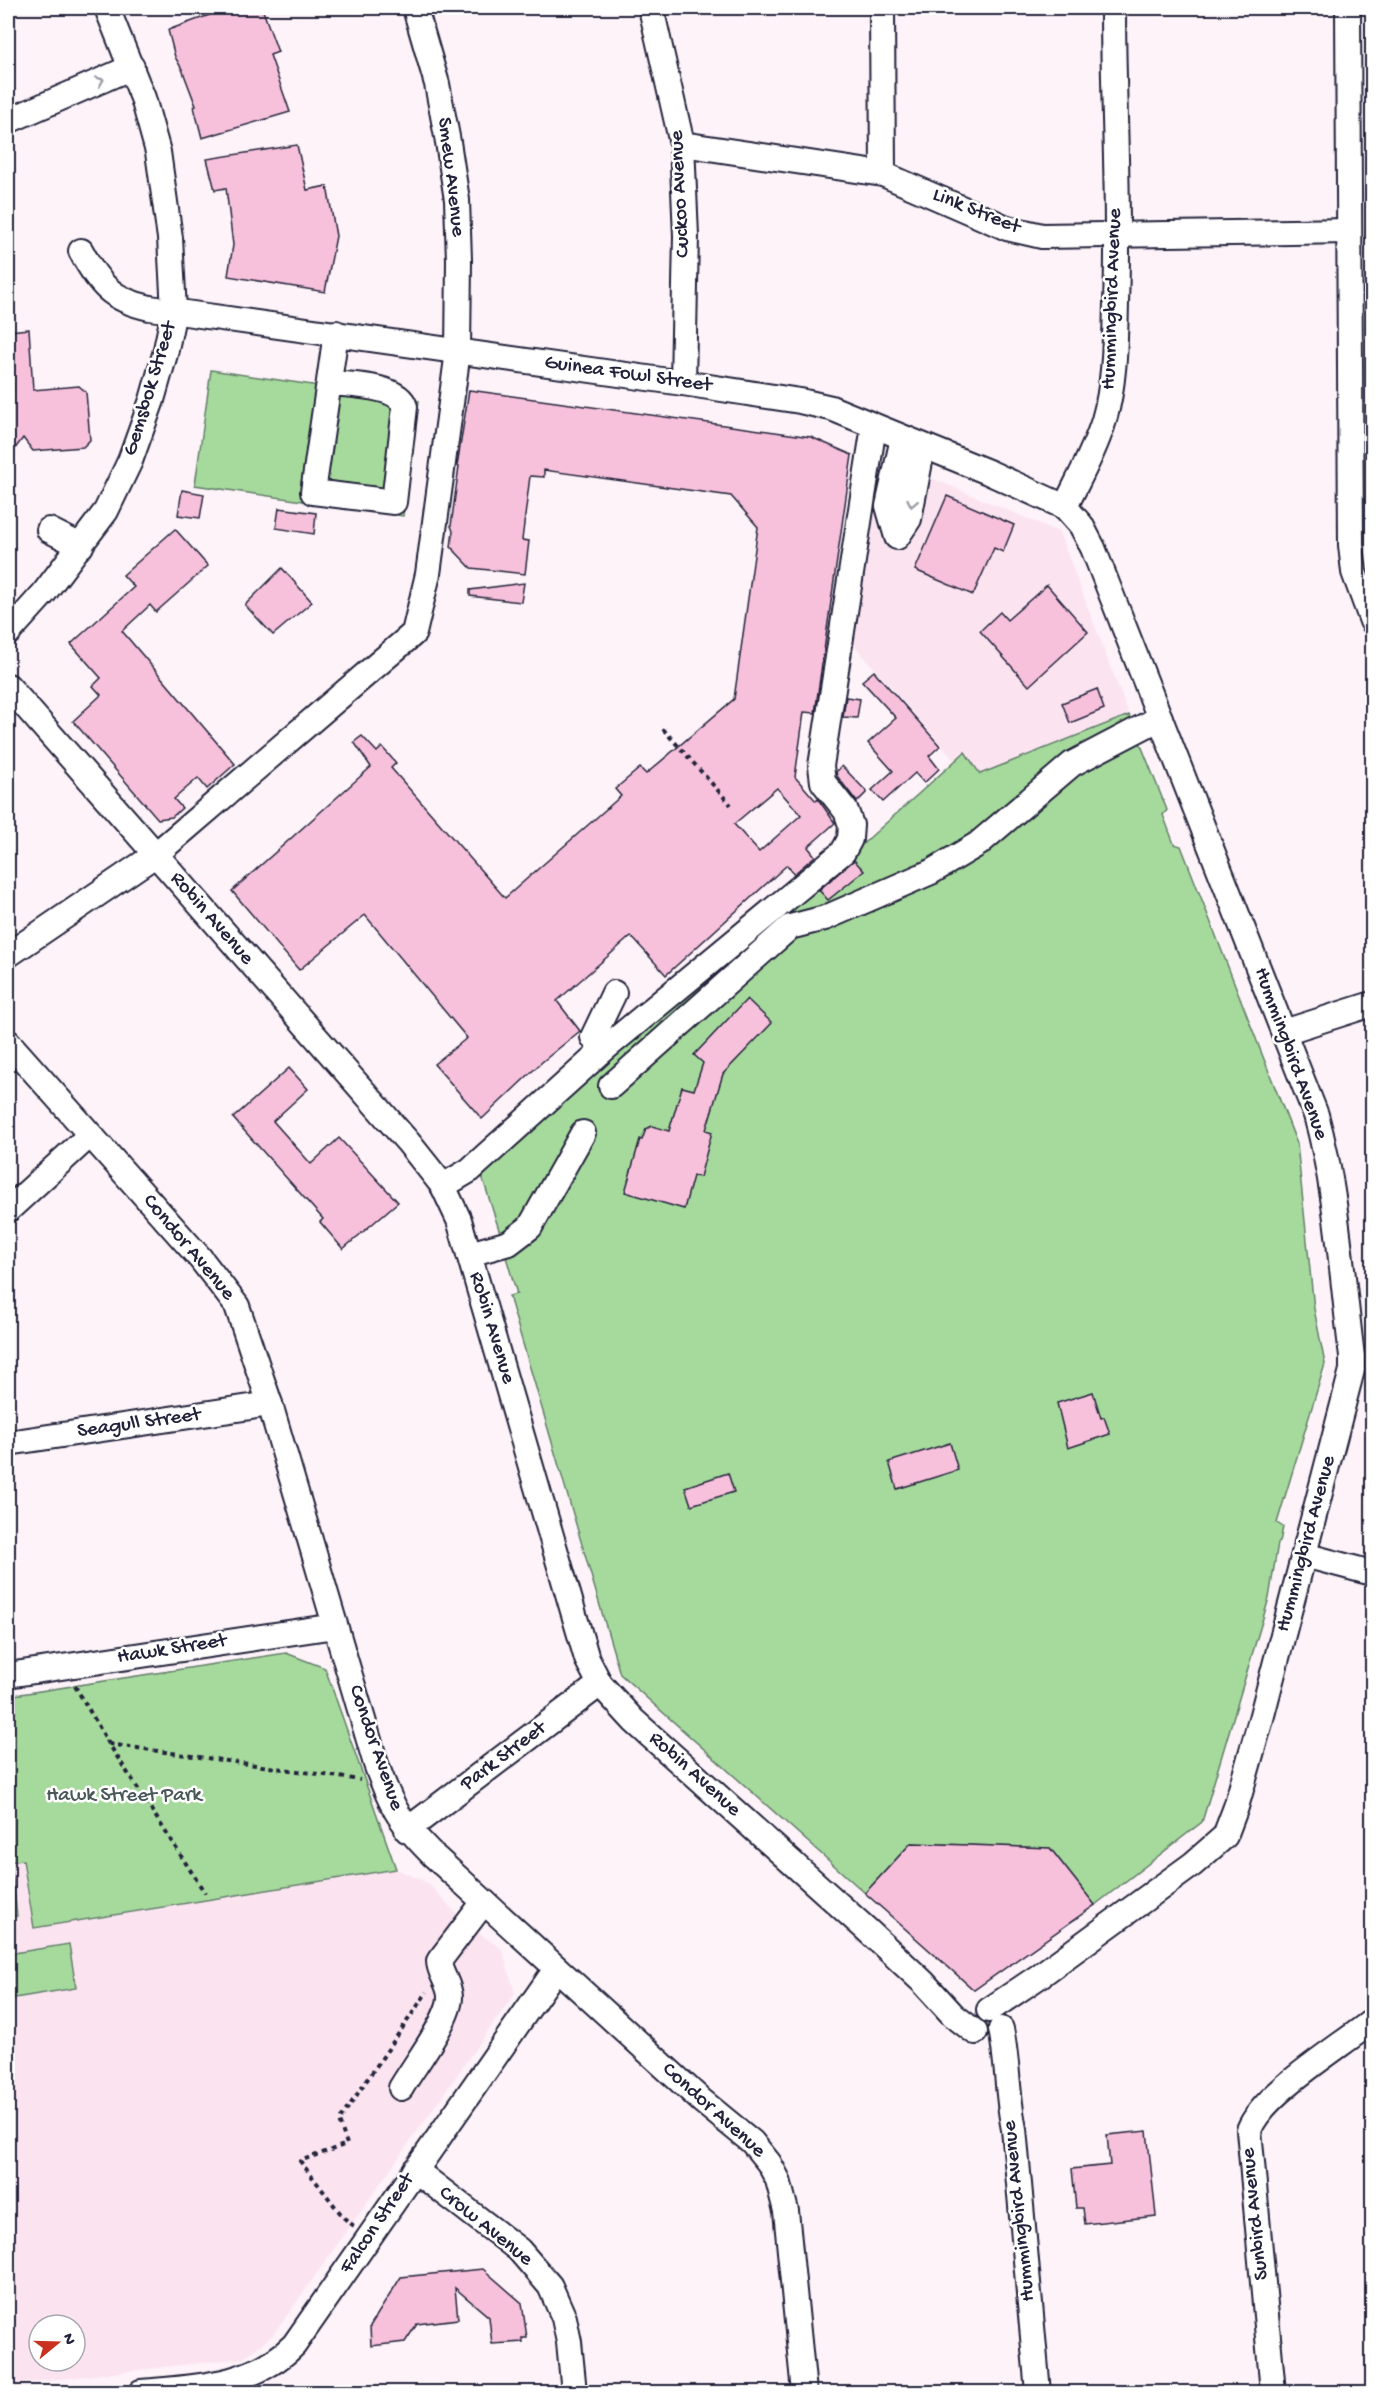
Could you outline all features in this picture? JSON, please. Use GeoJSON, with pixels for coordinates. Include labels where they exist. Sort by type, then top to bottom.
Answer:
{"type":"FeatureCollection","features":[{"type":"Feature","properties":{"kind":"street","name":"Gemsbok Street"},"geometry":{"type":"LineString","coordinates":[[8,633],[44,593],[106,512],[130,461],[162,366],[174,311],[170,238],[158,152],[143,98],[107,8]]}},
{"type":"Feature","properties":{"kind":"street","name":"Smew Avenue"},"geometry":{"type":"LineString","coordinates":[[8,956],[155,855],[414,633],[428,574],[458,351],[459,260],[457,200],[437,84],[415,8]]}},
{"type":"Feature","properties":{"kind":"street","name":"Cuckoo Avenue"},"geometry":{"type":"LineString","coordinates":[[651,8],[682,144],[686,236],[683,383]]}},
{"type":"Feature","properties":{"kind":"street"},"geometry":{"type":"LineString","coordinates":[[882,8],[883,174]]}},
{"type":"Feature","properties":{"kind":"street","name":"Hummingbird Avenue"},"geometry":{"type":"LineString","coordinates":[[1038,2392],[1014,2129],[988,2024],[1026,1984],[1193,1864],[1225,1836],[1236,1807],[1352,1370],[1323,1139],[1306,1087],[1093,548],[1081,525],[1065,507],[1091,456],[1104,420],[1110,391],[1119,237],[1113,111],[1113,8]]}},
{"type":"Feature","properties":{"kind":"street"},"geometry":{"type":"LineString","coordinates":[[1348,8],[1351,545],[1354,572],[1372,621]]}},
{"type":"Feature","properties":{"kind":"street"},"geometry":{"type":"LineString","coordinates":[[8,121],[75,103],[132,67]]}},
{"type":"Feature","properties":{"kind":"street","name":"Link Street"},"geometry":{"type":"LineString","coordinates":[[682,144],[883,174],[1022,232],[1059,238],[1348,231]]}},
{"type":"Feature","properties":{"kind":"street","name":"Guinea Fowl Street"},"geometry":{"type":"LineString","coordinates":[[81,251],[96,278],[120,298],[134,304],[800,401],[831,408],[1065,507]]}},
{"type":"Feature","properties":{"kind":"street"},"geometry":{"type":"LineString","coordinates":[[330,382],[387,391],[397,394],[403,401],[405,407],[394,502],[313,492],[336,333]]}},
{"type":"Feature","properties":{"kind":"street"},"geometry":{"type":"LineString","coordinates":[[443,1186],[470,1170],[602,1051],[843,852],[850,839],[851,825],[846,811],[823,782],[821,766],[874,426]]}},
{"type":"Feature","properties":{"kind":"street"},"geometry":{"type":"LineString","coordinates":[[49,530],[81,546]]}},
{"type":"Feature","properties":{"kind":"street","name":"Robin Avenue"},"geometry":{"type":"LineString","coordinates":[[8,686],[408,1142],[443,1186],[454,1206],[469,1254],[587,1659],[600,1684],[634,1721],[923,1982],[953,2015],[988,2024]]}},
{"type":"Feature","properties":{"kind":"street"},"geometry":{"type":"LineString","coordinates":[[611,1086],[790,927],[825,918],[931,872],[978,844],[1072,764],[1160,718]]}},
{"type":"Feature","properties":{"kind":"street"},"geometry":{"type":"LineString","coordinates":[[602,1051],[593,1037],[614,993]]}},
{"type":"Feature","properties":{"kind":"street"},"geometry":{"type":"LineString","coordinates":[[1284,1032],[1372,1004]]}},
{"type":"Feature","properties":{"kind":"street","name":"Condor Avenue"},"geometry":{"type":"LineString","coordinates":[[8,1041],[200,1258],[237,1306],[270,1404],[379,1774],[392,1807],[407,1830],[556,1969],[702,2101],[752,2142],[769,2163],[778,2180],[786,2211],[804,2392]]}},
{"type":"Feature","properties":{"kind":"street"},"geometry":{"type":"LineString","coordinates":[[469,1254],[509,1243],[530,1227],[584,1133]]}},
{"type":"Feature","properties":{"kind":"street"},"geometry":{"type":"LineString","coordinates":[[8,1210],[90,1135]]}},
{"type":"Feature","properties":{"kind":"street","name":"Seagull Street"},"geometry":{"type":"LineString","coordinates":[[8,1443],[270,1404]]}},
{"type":"Feature","properties":{"kind":"street"},"geometry":{"type":"LineString","coordinates":[[1304,1555],[1372,1573]]}},
{"type":"Feature","properties":{"kind":"street","name":"Hawk Street"},"geometry":{"type":"LineString","coordinates":[[8,1675],[336,1626]]}},
{"type":"Feature","properties":{"kind":"street","name":"Park Street"},"geometry":{"type":"LineString","coordinates":[[407,1830],[600,1684]]}},
{"type":"Feature","properties":{"kind":"street"},"geometry":{"type":"LineString","coordinates":[[401,2088],[446,2015],[450,2000],[449,1992],[439,1961],[484,1902]]}},
{"type":"Feature","properties":{"kind":"street","name":"Falcon Street"},"geometry":{"type":"LineString","coordinates":[[141,2392],[226,2383],[269,2366],[294,2345],[556,1969]]}},
{"type":"Feature","properties":{"kind":"street","name":"Sunbird Avenue"},"geometry":{"type":"LineString","coordinates":[[1273,2392],[1249,2130],[1257,2113],[1280,2091],[1372,2021]]}},
{"type":"Feature","properties":{"kind":"street","name":"Crow Avenue"},"geometry":{"type":"LineString","coordinates":[[415,2170],[519,2250],[550,2286],[564,2318],[574,2392]]}},
{"type":"Feature","properties":{"kind":"path"},"geometry":{"type":"LineString","coordinates":[[663,729],[731,805]]}},
{"type":"Feature","properties":{"kind":"path"},"geometry":{"type":"LineString","coordinates":[[74,1680],[109,1744],[205,1893]]}},
{"type":"Feature","properties":{"kind":"path"},"geometry":{"type":"LineString","coordinates":[[109,1744],[364,1780]]}},
{"type":"Feature","properties":{"kind":"path"},"geometry":{"type":"LineString","coordinates":[[369,2237],[344,2218],[300,2161],[347,2144],[339,2121],[428,1992]]}},
{"type":"Feature","properties":{"kind":"shaded area"},"geometry":{"type":"Polygon","coordinates":[[[878,475],[916,481],[934,479],[1059,532],[1129,715],[980,774],[965,753],[955,761],[853,644],[878,475]]]}},
{"type":"Feature","properties":{"kind":"shaded area"},"geometry":{"type":"Polygon","coordinates":[[[23,1860],[34,1927],[396,1869],[428,1883],[467,1925],[502,1949],[515,1993],[274,2334],[244,2358],[8,2385],[8,1862],[23,1860]]]}},
{"type":"Feature","properties":{"kind":"green space"},"geometry":{"type":"Polygon","coordinates":[[[211,370],[419,401],[403,516],[195,485],[211,370]]]}},
{"type":"Feature","properties":{"kind":"green space"},"geometry":{"type":"Polygon","coordinates":[[[1129,715],[1167,810],[1163,815],[1174,844],[1181,846],[1297,1144],[1314,1309],[1325,1364],[1277,1523],[1283,1527],[1278,1543],[1269,1598],[1202,1822],[1095,1905],[1050,1848],[911,1843],[865,1893],[620,1674],[509,1296],[517,1294],[506,1257],[511,1250],[500,1233],[481,1173],[736,952],[797,903],[965,752],[980,774],[1129,715]]]}},
{"type":"Feature","properties":{"kind":"green space","name":"Hawk Street Park"},"geometry":{"type":"Polygon","coordinates":[[[286,1653],[325,1668],[396,1869],[34,1928],[23,1860],[8,1862],[8,1696],[286,1653]]]}},
{"type":"Feature","properties":{"kind":"green space"},"geometry":{"type":"Polygon","coordinates":[[[12,1872],[17,1916],[8,1917],[8,1873],[12,1872]]]}},
{"type":"Feature","properties":{"kind":"green space"},"geometry":{"type":"Polygon","coordinates":[[[69,1944],[76,1988],[8,1999],[8,1954],[69,1944]]]}},
{"type":"Feature","properties":{"kind":"building"},"geometry":{"type":"Polygon","coordinates":[[[229,8],[262,8],[278,52],[270,55],[290,112],[202,138],[194,107],[196,106],[175,57],[168,30],[229,8]]]}},
{"type":"Feature","properties":{"kind":"building"},"geometry":{"type":"Polygon","coordinates":[[[297,145],[307,190],[327,186],[336,236],[325,292],[228,276],[233,245],[226,188],[215,190],[207,159],[297,145]]]}},
{"type":"Feature","properties":{"kind":"building"},"geometry":{"type":"Polygon","coordinates":[[[29,329],[33,390],[79,386],[86,392],[90,440],[83,447],[33,451],[23,438],[8,458],[8,392],[13,392],[9,331],[29,329]]]}},
{"type":"Feature","properties":{"kind":"building"},"geometry":{"type":"Polygon","coordinates":[[[469,390],[811,437],[852,455],[815,713],[804,712],[795,777],[816,801],[818,799],[835,823],[808,847],[815,856],[794,874],[787,865],[666,975],[631,936],[557,1001],[580,1031],[542,1062],[482,1119],[434,1064],[467,1038],[365,915],[299,970],[232,891],[371,767],[354,742],[362,736],[377,752],[382,747],[396,763],[391,768],[505,898],[621,796],[615,789],[640,768],[646,774],[734,699],[758,527],[731,496],[544,470],[544,477],[530,476],[522,540],[529,541],[525,574],[471,568],[451,547],[453,531],[451,526],[459,466],[457,466],[469,390]],[[777,788],[734,824],[759,852],[801,815],[777,788]]]}},
{"type":"Feature","properties":{"kind":"building"},"geometry":{"type":"Polygon","coordinates":[[[182,490],[204,494],[200,518],[178,515],[182,490]]]}},
{"type":"Feature","properties":{"kind":"building"},"geometry":{"type":"Polygon","coordinates":[[[947,496],[1014,525],[1003,552],[994,548],[973,595],[915,570],[947,496]]]}},
{"type":"Feature","properties":{"kind":"building"},"geometry":{"type":"Polygon","coordinates":[[[279,508],[316,513],[314,534],[276,528],[279,508]]]}},
{"type":"Feature","properties":{"kind":"building"},"geometry":{"type":"Polygon","coordinates":[[[175,529],[208,566],[156,612],[150,605],[122,631],[235,764],[207,789],[198,778],[174,799],[182,808],[172,817],[158,819],[73,721],[101,695],[93,686],[101,678],[71,644],[134,587],[123,575],[175,529]]]}},
{"type":"Feature","properties":{"kind":"building"},"geometry":{"type":"Polygon","coordinates":[[[282,568],[312,602],[273,635],[245,605],[282,568]]]}},
{"type":"Feature","properties":{"kind":"building"},"geometry":{"type":"Polygon","coordinates":[[[524,583],[521,602],[470,596],[470,590],[524,583]]]}},
{"type":"Feature","properties":{"kind":"building"},"geometry":{"type":"Polygon","coordinates":[[[1047,585],[1088,632],[1029,686],[980,631],[1000,612],[1007,620],[1047,585]]]}},
{"type":"Feature","properties":{"kind":"building"},"geometry":{"type":"Polygon","coordinates":[[[874,671],[940,746],[929,756],[939,769],[924,783],[915,773],[883,802],[872,790],[893,771],[868,743],[896,718],[862,681],[874,671]]]}},
{"type":"Feature","properties":{"kind":"building"},"geometry":{"type":"Polygon","coordinates":[[[1097,689],[1104,709],[1070,723],[1062,703],[1097,689]]]}},
{"type":"Feature","properties":{"kind":"building"},"geometry":{"type":"Polygon","coordinates":[[[846,697],[860,699],[857,718],[843,717],[846,697]]]}},
{"type":"Feature","properties":{"kind":"building"},"geometry":{"type":"Polygon","coordinates":[[[842,766],[867,792],[857,802],[837,776],[836,772],[842,766]]]}},
{"type":"Feature","properties":{"kind":"building"},"geometry":{"type":"Polygon","coordinates":[[[854,860],[864,871],[828,900],[819,890],[854,860]]]}},
{"type":"Feature","properties":{"kind":"building"},"geometry":{"type":"Polygon","coordinates":[[[747,999],[772,1023],[723,1074],[706,1130],[712,1132],[700,1177],[693,1176],[684,1209],[625,1192],[640,1139],[642,1140],[646,1129],[652,1126],[669,1131],[682,1087],[694,1090],[703,1063],[694,1055],[747,999]]]}},
{"type":"Feature","properties":{"kind":"building"},"geometry":{"type":"Polygon","coordinates":[[[289,1068],[308,1089],[273,1121],[311,1164],[339,1138],[398,1202],[343,1249],[320,1222],[323,1219],[233,1118],[289,1068]]]}},
{"type":"Feature","properties":{"kind":"building"},"geometry":{"type":"Polygon","coordinates":[[[1093,1392],[1101,1418],[1104,1417],[1110,1434],[1068,1448],[1057,1403],[1093,1392]]]}},
{"type":"Feature","properties":{"kind":"building"},"geometry":{"type":"Polygon","coordinates":[[[950,1443],[958,1470],[897,1489],[889,1462],[950,1443]]]}},
{"type":"Feature","properties":{"kind":"building"},"geometry":{"type":"Polygon","coordinates":[[[728,1473],[734,1492],[691,1505],[685,1487],[728,1473]]]}},
{"type":"Feature","properties":{"kind":"building"},"geometry":{"type":"Polygon","coordinates":[[[911,1843],[1050,1848],[1095,1905],[974,1990],[865,1893],[911,1843]]]}},
{"type":"Feature","properties":{"kind":"building"},"geometry":{"type":"Polygon","coordinates":[[[1147,2131],[1156,2216],[1085,2224],[1083,2208],[1076,2208],[1072,2169],[1110,2165],[1107,2135],[1147,2131]]]}},
{"type":"Feature","properties":{"kind":"building"},"geometry":{"type":"Polygon","coordinates":[[[483,2269],[522,2303],[527,2338],[522,2338],[523,2342],[492,2344],[489,2317],[455,2288],[458,2319],[417,2324],[405,2342],[371,2346],[370,2326],[401,2277],[483,2269]]]}}]}
